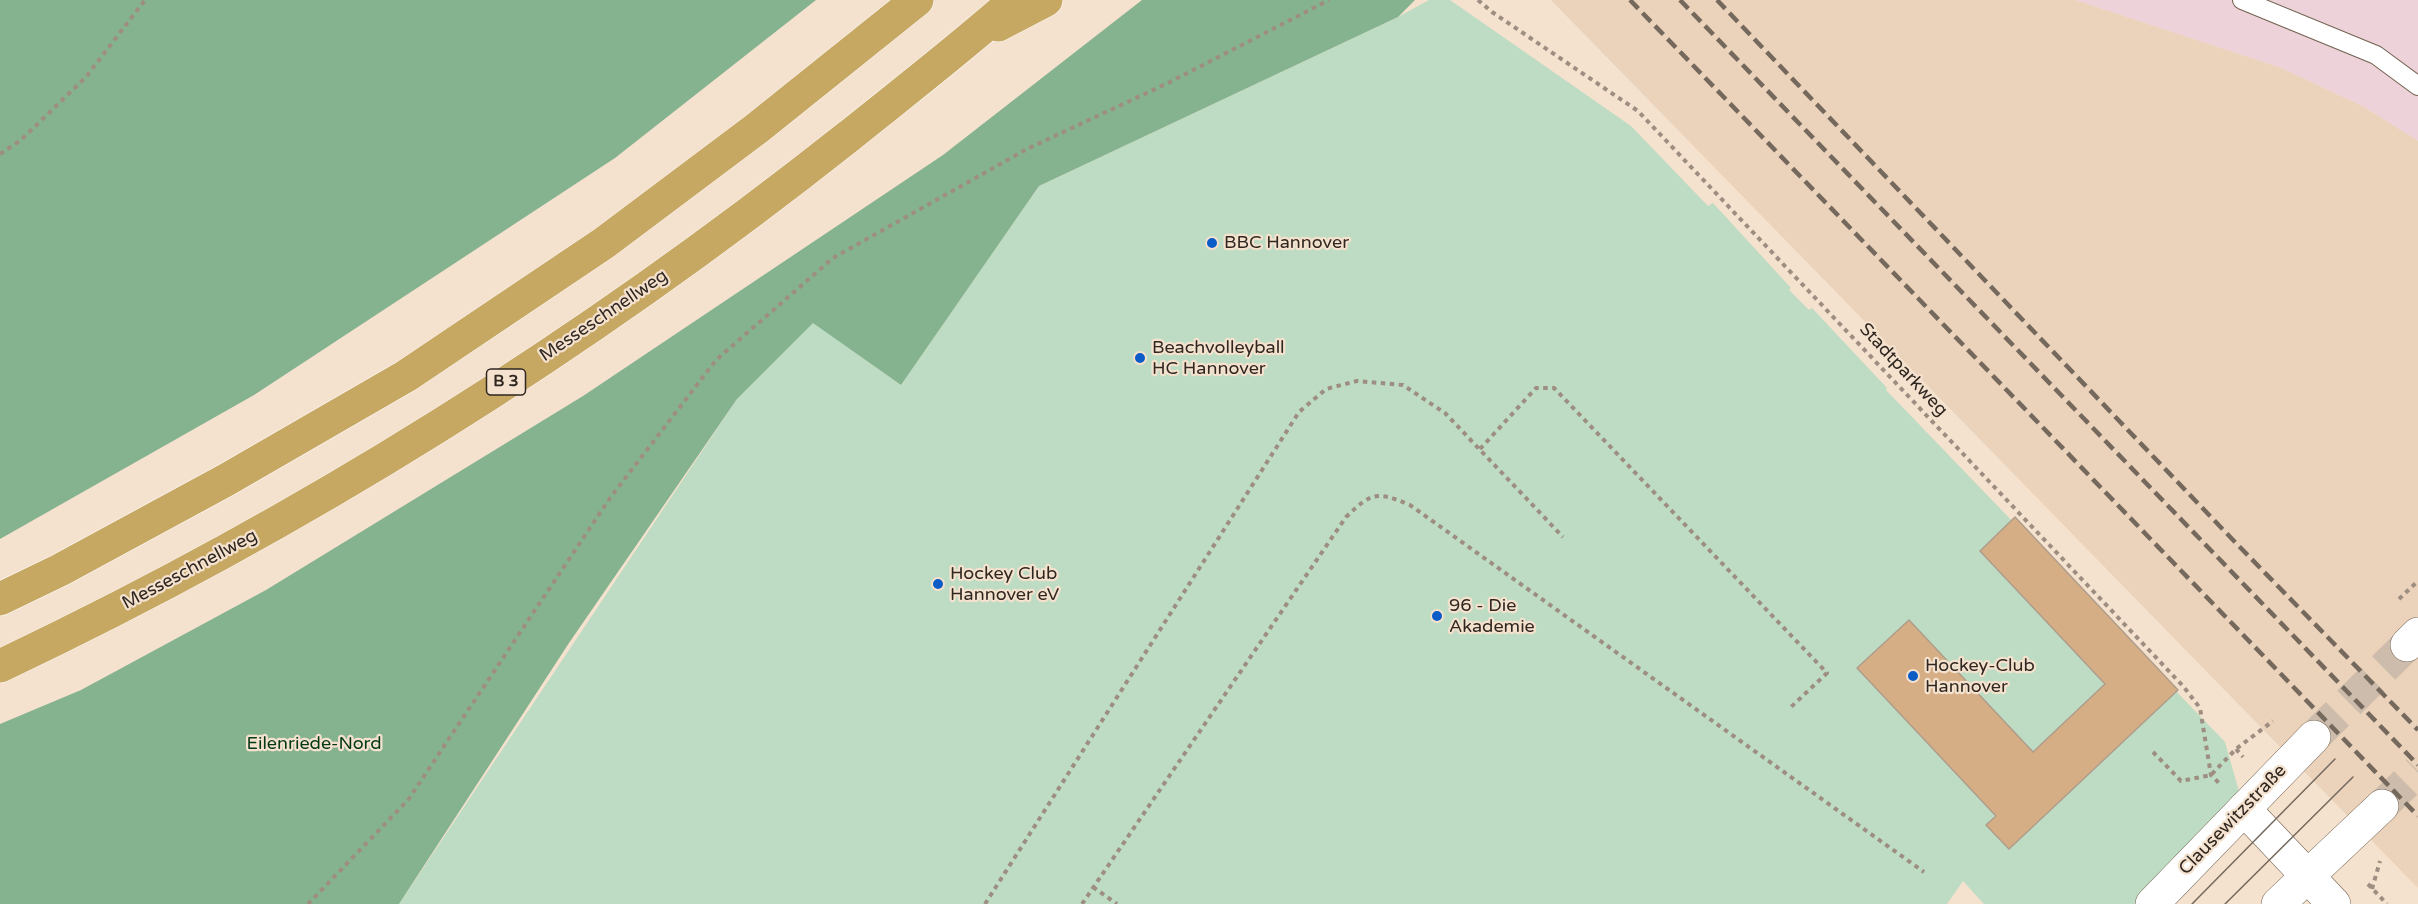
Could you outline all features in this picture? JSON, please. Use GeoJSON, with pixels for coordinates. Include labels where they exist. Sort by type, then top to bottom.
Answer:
{"type":"FeatureCollection","features":[{"type":"Feature","properties":{"kind":"highway"},"geometry":{"type":"LineString","coordinates":[[756,129],[881,0]]}},
{"type":"Feature","properties":{"kind":"highway"},"geometry":{"type":"LineString","coordinates":[[0,599],[226,480],[406,376],[604,243],[756,129],[917,0]]}},
{"type":"Feature","properties":{"kind":"highway","name":"Messeschnellweg"},"geometry":{"type":"LineString","coordinates":[[0,666],[89,624],[239,545],[438,426],[643,292],[797,177],[972,38],[1015,0]]}},
{"type":"Feature","properties":{"kind":"highway"},"geometry":{"type":"LineString","coordinates":[[972,38],[1046,0]]}},
{"type":"Feature","properties":{"kind":"street","name":"Clausewitzstraße"},"geometry":{"type":"LineString","coordinates":[[2152,904],[2314,737]]}},
{"type":"Feature","properties":{"kind":"street"},"geometry":{"type":"LineString","coordinates":[[2278,904],[2382,806]]}},
{"type":"Feature","properties":{"kind":"street"},"geometry":{"type":"LineString","coordinates":[[2244,809],[2334,904]]}},
{"type":"Feature","properties":{"kind":"lane"},"geometry":{"type":"LineString","coordinates":[[2242,0],[2376,55],[2418,86]]}},
{"type":"Feature","properties":{"kind":"path"},"geometry":{"type":"LineString","coordinates":[[0,154],[21,140],[86,77],[145,0]]}},
{"type":"Feature","properties":{"kind":"path"},"geometry":{"type":"LineString","coordinates":[[308,904],[408,800],[610,498],[725,352],[833,258],[1027,149],[1168,83],[1329,0]]}},
{"type":"Feature","properties":{"kind":"path","name":"Stadtparkweg"},"geometry":{"type":"LineString","coordinates":[[1478,0],[1492,12],[1638,111],[2183,686],[2200,708],[2211,775]]}},
{"type":"Feature","properties":{"kind":"path"},"geometry":{"type":"LineString","coordinates":[[985,904],[1299,412],[1326,389],[1357,381],[1403,385],[1445,413],[1563,537]]}},
{"type":"Feature","properties":{"kind":"path"},"geometry":{"type":"LineString","coordinates":[[1480,450],[1536,388],[1554,388],[1827,673],[1791,707]]}},
{"type":"Feature","properties":{"kind":"path"},"geometry":{"type":"LineString","coordinates":[[1082,904],[1346,517],[1365,498],[1386,495],[1410,505],[1924,872]]}},
{"type":"Feature","properties":{"kind":"path"},"geometry":{"type":"LineString","coordinates":[[2153,752],[2181,781],[2211,775],[2236,749],[2279,716]]}},
{"type":"Feature","properties":{"kind":"path"},"geometry":{"type":"LineString","coordinates":[[2211,775],[2244,809]]}},
{"type":"Feature","properties":{"kind":"path"},"geometry":{"type":"LineString","coordinates":[[1094,887],[1117,904]]}},
{"type":"Feature","properties":{"kind":"path"},"geometry":{"type":"LineString","coordinates":[[2372,888],[2387,904]]}},
{"type":"Feature","properties":{"kind":"shaded area"},"geometry":{"type":"Polygon","coordinates":[[[1551,0],[2075,0],[2281,68],[2364,107],[2418,141],[2418,888],[1551,0]]]}},
{"type":"Feature","properties":{"kind":"shaded area"},"geometry":{"type":"Polygon","coordinates":[[[2075,0],[2418,0],[2418,141],[2364,107],[2281,68],[2075,0]]]}},
{"type":"Feature","properties":{"kind":"green space"},"geometry":{"type":"Polygon","coordinates":[[[0,0],[816,0],[615,158],[254,395],[0,539],[0,0]]]}},
{"type":"Feature","properties":{"kind":"green space","name":"Eilenriede-Nord"},"geometry":{"type":"Polygon","coordinates":[[[1142,0],[1415,0],[1398,17],[1039,186],[901,385],[813,323],[737,399],[569,643],[399,904],[0,904],[0,724],[81,690],[266,590],[583,396],[943,155],[1142,0]]]}},
{"type":"Feature","properties":{"kind":"green space","name":"Hockey Club Hannover eV"},"geometry":{"type":"Polygon","coordinates":[[[1429,0],[1450,0],[1631,126],[1708,206],[1713,203],[1791,288],[1789,290],[1809,310],[1812,308],[1887,388],[1886,390],[2225,742],[2244,809],[2152,904],[1984,904],[1963,881],[1947,904],[399,904],[737,399],[813,322],[901,385],[1039,186],[1398,17],[1429,0]]]}},
{"type":"Feature","properties":{"kind":"building","name":"Hockey-Club Hannover"},"geometry":{"type":"Polygon","coordinates":[[[2015,517],[2178,690],[2009,849],[1986,825],[1996,816],[1857,668],[1909,620],[2033,752],[2105,684],[1980,551],[2015,517]]]}},
{"type":"Feature","properties":{"kind":"tunnel"},"geometry":{"type":"LineString","coordinates":[[2314,737],[2407,645]]}},
{"type":"Feature","properties":{"kind":"tunnel"},"geometry":{"type":"LineString","coordinates":[[2382,806],[2418,771]]}},
{"type":"Feature","properties":{"kind":"tram line"},"geometry":{"type":"LineString","coordinates":[[2192,904],[2335,759]]}},
{"type":"Feature","properties":{"kind":"tram line"},"geometry":{"type":"LineString","coordinates":[[2225,904],[2353,777]]}},
{"type":"Feature","properties":{"kind":"railway"},"geometry":{"type":"LineString","coordinates":[[1630,0],[2418,816]]}},
{"type":"Feature","properties":{"kind":"railway"},"geometry":{"type":"LineString","coordinates":[[1680,0],[2418,765]]}},
{"type":"Feature","properties":{"kind":"railway"},"geometry":{"type":"LineString","coordinates":[[1717,0],[2233,540],[2418,730]]}},
{"type":"Feature","properties":{"kind":"place","name":"BBC Hannover"},"geometry":{"type":"Point","coordinates":[1212,243]}},
{"type":"Feature","properties":{"kind":"place","name":"Beachvolleyball HC Hannover"},"geometry":{"type":"Point","coordinates":[1140,358]}},
{"type":"Feature","properties":{"kind":"place","name":"Hockey Club Hannover eV"},"geometry":{"type":"Point","coordinates":[938,584]}},
{"type":"Feature","properties":{"kind":"place","name":"96 - Die Akademie"},"geometry":{"type":"Point","coordinates":[1437,616]}},
{"type":"Feature","properties":{"kind":"place","name":"Hockey-Club Hannover"},"geometry":{"type":"Point","coordinates":[1913,676]}}]}
